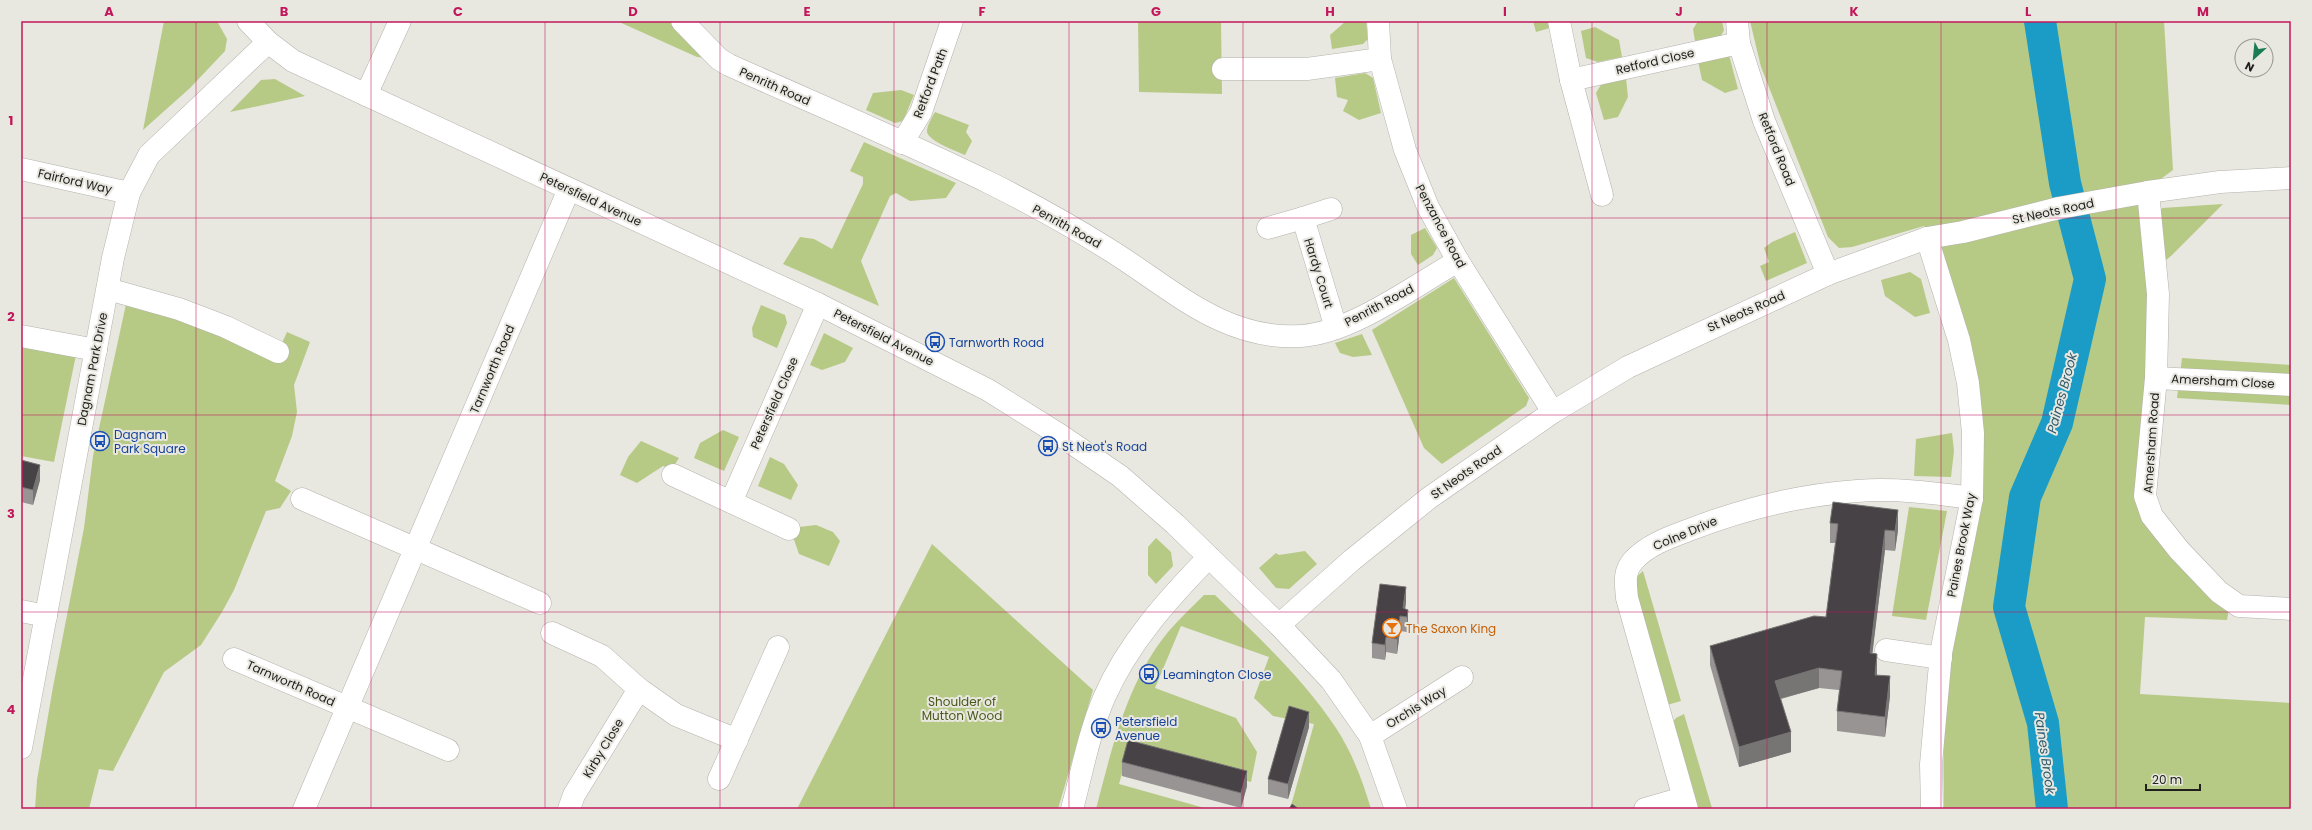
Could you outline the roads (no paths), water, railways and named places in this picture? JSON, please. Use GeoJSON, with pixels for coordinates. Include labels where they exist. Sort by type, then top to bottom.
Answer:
{"type":"FeatureCollection","features":[{"type":"Feature","properties":{"kind":"street","name":"Petersfield Avenue"},"geometry":{"type":"LineString","coordinates":[[248,21],[268,42],[293,62],[818,304],[988,390],[1060,435],[1120,476],[1209,557],[1279,625],[1331,680],[1370,736],[1396,809]]}},
{"type":"Feature","properties":{"kind":"street"},"geometry":{"type":"LineString","coordinates":[[366,95],[400,21]]}},
{"type":"Feature","properties":{"kind":"street","name":"Penrith Road"},"geometry":{"type":"LineString","coordinates":[[682,21],[719,59],[729,65],[990,184],[1079,232],[1141,270],[1209,316],[1254,333],[1301,336],[1336,328],[1366,315],[1458,260]]}},
{"type":"Feature","properties":{"kind":"street","name":"Retford Path"},"geometry":{"type":"LineString","coordinates":[[902,143],[921,112],[952,21]]}},
{"type":"Feature","properties":{"kind":"street","name":"Penzance Road"},"geometry":{"type":"LineString","coordinates":[[1378,21],[1380,59],[1405,150],[1428,207],[1458,260],[1553,412]]}},
{"type":"Feature","properties":{"kind":"street"},"geometry":{"type":"LineString","coordinates":[[1559,21],[1571,80],[1602,196]]}},
{"type":"Feature","properties":{"kind":"street","name":"Retford Road"},"geometry":{"type":"LineString","coordinates":[[1737,21],[1739,43],[1764,121],[1828,274]]}},
{"type":"Feature","properties":{"kind":"street","name":"Dagnam Park Drive"},"geometry":{"type":"LineString","coordinates":[[21,748],[96,350],[129,193],[149,155],[268,42]]}},
{"type":"Feature","properties":{"kind":"street","name":"Retford Close"},"geometry":{"type":"LineString","coordinates":[[1571,80],[1739,43]]}},
{"type":"Feature","properties":{"kind":"street"},"geometry":{"type":"LineString","coordinates":[[1223,69],[1307,69],[1380,59]]}},
{"type":"Feature","properties":{"kind":"street","name":"Fairford Way"},"geometry":{"type":"LineString","coordinates":[[21,169],[129,193]]}},
{"type":"Feature","properties":{"kind":"street","name":"St Neots Road"},"geometry":{"type":"LineString","coordinates":[[1279,625],[1352,560],[1429,498],[1553,412],[1628,367],[1828,274],[1927,238],[1963,232],[2059,208],[2148,192],[2220,182],[2291,178]]}},
{"type":"Feature","properties":{"kind":"street","name":"Tarnworth Road"},"geometry":{"type":"LineString","coordinates":[[304,809],[349,708],[570,189]]}},
{"type":"Feature","properties":{"kind":"street","name":"Amersham Road"},"geometry":{"type":"LineString","coordinates":[[2148,192],[2158,294],[2156,378],[2146,496],[2152,516],[2179,550],[2219,592],[2239,606],[2291,609]]}},
{"type":"Feature","properties":{"kind":"street"},"geometry":{"type":"LineString","coordinates":[[1268,228],[1331,209]]}},
{"type":"Feature","properties":{"kind":"street","name":"Hardy Court"},"geometry":{"type":"LineString","coordinates":[[1303,218],[1336,328]]}},
{"type":"Feature","properties":{"kind":"street","name":"Paines Brook Way"},"geometry":{"type":"LineString","coordinates":[[1927,238],[1959,340],[1968,383],[1973,433],[1972,498],[1941,658],[1931,764],[1932,809]]}},
{"type":"Feature","properties":{"kind":"street"},"geometry":{"type":"LineString","coordinates":[[108,289],[179,309],[226,327],[278,352]]}},
{"type":"Feature","properties":{"kind":"street","name":"Petersfield Close"},"geometry":{"type":"LineString","coordinates":[[731,502],[818,304]]}},
{"type":"Feature","properties":{"kind":"street"},"geometry":{"type":"LineString","coordinates":[[21,336],[96,350]]}},
{"type":"Feature","properties":{"kind":"street","name":"Amersham Close"},"geometry":{"type":"LineString","coordinates":[[2156,378],[2291,385]]}},
{"type":"Feature","properties":{"kind":"street"},"geometry":{"type":"LineString","coordinates":[[673,475],[790,529]]}},
{"type":"Feature","properties":{"kind":"street","name":"Colne Drive"},"geometry":{"type":"LineString","coordinates":[[1685,803],[1627,598],[1625,577],[1633,560],[1651,547],[1670,537],[1723,517],[1797,498],[1865,491],[1911,491],[1972,498]]}},
{"type":"Feature","properties":{"kind":"street"},"geometry":{"type":"LineString","coordinates":[[302,500],[540,603]]}},
{"type":"Feature","properties":{"kind":"street"},"geometry":{"type":"LineString","coordinates":[[1072,809],[1093,729],[1104,698],[1119,670],[1156,613],[1209,557]]}},
{"type":"Feature","properties":{"kind":"street"},"geometry":{"type":"LineString","coordinates":[[21,611],[46,616]]}},
{"type":"Feature","properties":{"kind":"street"},"geometry":{"type":"LineString","coordinates":[[552,633],[602,656],[639,689],[676,715],[737,740]]}},
{"type":"Feature","properties":{"kind":"street"},"geometry":{"type":"LineString","coordinates":[[719,779],[778,647]]}},
{"type":"Feature","properties":{"kind":"street"},"geometry":{"type":"LineString","coordinates":[[1886,650],[1941,658]]}},
{"type":"Feature","properties":{"kind":"street","name":"Tarnworth Road"},"geometry":{"type":"LineString","coordinates":[[234,658],[448,750]]}},
{"type":"Feature","properties":{"kind":"street","name":"Orchis Way"},"geometry":{"type":"LineString","coordinates":[[1370,736],[1462,677]]}},
{"type":"Feature","properties":{"kind":"street","name":"Kirby Close"},"geometry":{"type":"LineString","coordinates":[[569,809],[574,795],[639,689]]}},
{"type":"Feature","properties":{"kind":"street"},"geometry":{"type":"LineString","coordinates":[[1645,809],[1685,803]]}},
{"type":"Feature","properties":{"kind":"waterway","name":"Paines Brook"},"geometry":{"type":"LineString","coordinates":[[2040,21],[2065,183],[2090,279],[2057,423],[2025,497],[2009,607],[2043,723],[2052,809]]}},
{"type":"Feature","properties":{"kind":"place","name":"Tarnworth Road"},"geometry":{"type":"Point","coordinates":[935,342]}},
{"type":"Feature","properties":{"kind":"place","name":"Dagnam Park Square"},"geometry":{"type":"Point","coordinates":[100,441]}},
{"type":"Feature","properties":{"kind":"place","name":"St Neot's Road"},"geometry":{"type":"Point","coordinates":[1048,446]}},
{"type":"Feature","properties":{"kind":"place","name":"The Saxon King"},"geometry":{"type":"Point","coordinates":[1392,628]}},
{"type":"Feature","properties":{"kind":"place","name":"Leamington Close"},"geometry":{"type":"Point","coordinates":[1149,674]}},
{"type":"Feature","properties":{"kind":"place","name":"Petersfield Avenue"},"geometry":{"type":"Point","coordinates":[1101,728]}},
{"type":"Feature","properties":{"kind":"park label","name":"Shoulder of Mutton Wood"},"geometry":{"type":"Point","coordinates":[962,708]}}]}
